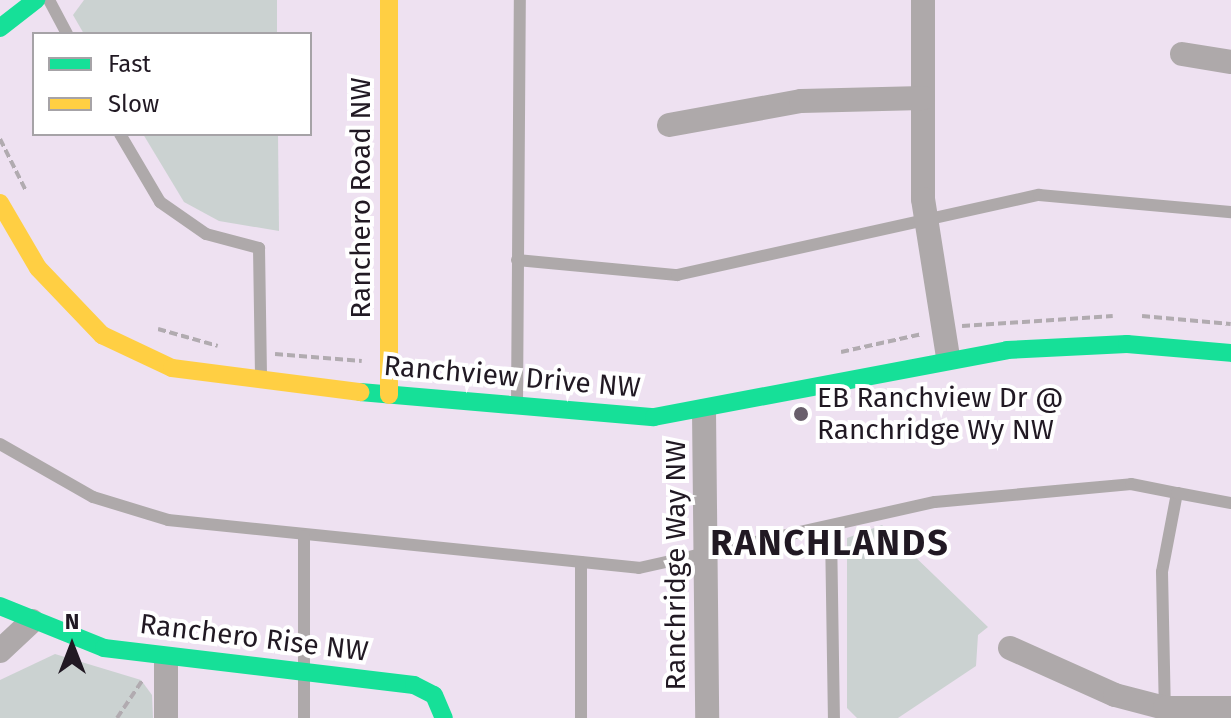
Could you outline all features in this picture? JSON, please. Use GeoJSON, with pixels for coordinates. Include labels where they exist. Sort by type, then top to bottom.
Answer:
{"type":"FeatureCollection","features":[{"type":"Feature","properties":{"kind":"street"},"geometry":{"type":"LineString","coordinates":[[0,28],[36,0]]}},
{"type":"Feature","properties":{"kind":"street","name":"Ranchero Road NW"},"geometry":{"type":"LineString","coordinates":[[389,0],[389,395]]}},
{"type":"Feature","properties":{"kind":"street"},"geometry":{"type":"LineString","coordinates":[[923,0],[927,220],[948,357]]}},
{"type":"Feature","properties":{"kind":"street"},"geometry":{"type":"LineString","coordinates":[[1182,54],[1231,62]]}},
{"type":"Feature","properties":{"kind":"street"},"geometry":{"type":"LineString","coordinates":[[669,125],[801,101],[923,98]]}},
{"type":"Feature","properties":{"kind":"street","name":"Ranchview Drive NW"},"geometry":{"type":"LineString","coordinates":[[0,203],[38,268],[102,335],[172,368],[261,383],[607,417],[704,411],[948,357],[1088,345],[1231,353]]}},
{"type":"Feature","properties":{"kind":"street","name":"Ranchridge Way NW"},"geometry":{"type":"LineString","coordinates":[[704,411],[708,553],[707,718]]}},
{"type":"Feature","properties":{"kind":"street","name":"Ranchero Rise NW"},"geometry":{"type":"LineString","coordinates":[[0,606],[104,648],[166,659],[414,685],[434,695],[444,718]]}},
{"type":"Feature","properties":{"kind":"street"},"geometry":{"type":"LineString","coordinates":[[0,651],[32,621]]}},
{"type":"Feature","properties":{"kind":"street"},"geometry":{"type":"LineString","coordinates":[[1010,648],[1115,695],[1166,713],[1231,708]]}},
{"type":"Feature","properties":{"kind":"street"},"geometry":{"type":"LineString","coordinates":[[166,659],[166,718]]}},
{"type":"Feature","properties":{"kind":"lane"},"geometry":{"type":"LineString","coordinates":[[49,0],[66,32]]}},
{"type":"Feature","properties":{"kind":"lane"},"geometry":{"type":"LineString","coordinates":[[517,408],[520,0]]}},
{"type":"Feature","properties":{"kind":"lane"},"geometry":{"type":"LineString","coordinates":[[121,136],[160,202],[206,234],[259,248],[261,383]]}},
{"type":"Feature","properties":{"kind":"lane"},"geometry":{"type":"LineString","coordinates":[[517,260],[677,275],[1039,195],[1231,212]]}},
{"type":"Feature","properties":{"kind":"lane"},"geometry":{"type":"LineString","coordinates":[[0,444],[54,479],[128,509],[304,536],[639,568],[831,531],[935,502],[1131,484],[1231,503]]}},
{"type":"Feature","properties":{"kind":"lane"},"geometry":{"type":"LineString","coordinates":[[1166,713],[1162,572],[1177,493]]}},
{"type":"Feature","properties":{"kind":"lane"},"geometry":{"type":"LineString","coordinates":[[831,531],[834,718]]}},
{"type":"Feature","properties":{"kind":"lane"},"geometry":{"type":"LineString","coordinates":[[304,536],[304,718]]}},
{"type":"Feature","properties":{"kind":"lane"},"geometry":{"type":"LineString","coordinates":[[581,562],[581,718]]}},
{"type":"Feature","properties":{"kind":"path"},"geometry":{"type":"LineString","coordinates":[[0,139],[29,196]]}},
{"type":"Feature","properties":{"kind":"path"},"geometry":{"type":"LineString","coordinates":[[150,326],[223,347]]}},
{"type":"Feature","properties":{"kind":"path"},"geometry":{"type":"LineString","coordinates":[[261,352],[389,364]]}},
{"type":"Feature","properties":{"kind":"path"},"geometry":{"type":"LineString","coordinates":[[117,718],[142,681]]}},
{"type":"Feature","properties":{"kind":"shaded area"},"geometry":{"type":"Polygon","coordinates":[[[84,0],[277,0],[277,32],[83,32],[73,15],[84,0]]]}},
{"type":"Feature","properties":{"kind":"shaded area"},"geometry":{"type":"Polygon","coordinates":[[[144,136],[278,136],[279,231],[219,221],[184,202],[144,136]]]}},
{"type":"Feature","properties":{"kind":"shaded area"},"geometry":{"type":"Polygon","coordinates":[[[882,525],[988,627],[978,635],[976,666],[898,718],[857,718],[847,708],[847,538],[882,525]]]}},
{"type":"Feature","properties":{"kind":"shaded area"},"geometry":{"type":"Polygon","coordinates":[[[55,654],[141,680],[152,695],[153,718],[0,718],[0,680],[55,654]]]}},
{"type":"Feature","properties":{"kind":"traffic: fast"},"geometry":{"type":"LineString","coordinates":[[0,28],[36,0]]}},
{"type":"Feature","properties":{"kind":"traffic: fast"},"geometry":{"type":"LineString","coordinates":[[360,392],[654,417],[1007,350],[1127,344],[1231,353]]}},
{"type":"Feature","properties":{"kind":"traffic: fast"},"geometry":{"type":"LineString","coordinates":[[0,606],[104,648],[414,685],[434,695],[444,718]]}},
{"type":"Feature","properties":{"kind":"traffic: slow"},"geometry":{"type":"LineString","coordinates":[[389,0],[389,395]]}},
{"type":"Feature","properties":{"kind":"traffic: slow"},"geometry":{"type":"LineString","coordinates":[[0,203],[38,268],[102,335],[172,368],[360,392]]}},
{"type":"Feature","properties":{"kind":"place","name":"EB Ranchview Dr @ Ranchridge Wy NW"},"geometry":{"type":"Point","coordinates":[801,414]}},
{"type":"Feature","properties":{"kind":"district","name":"RANCHLANDS"},"geometry":{"type":"Point","coordinates":[830,544]}}]}
